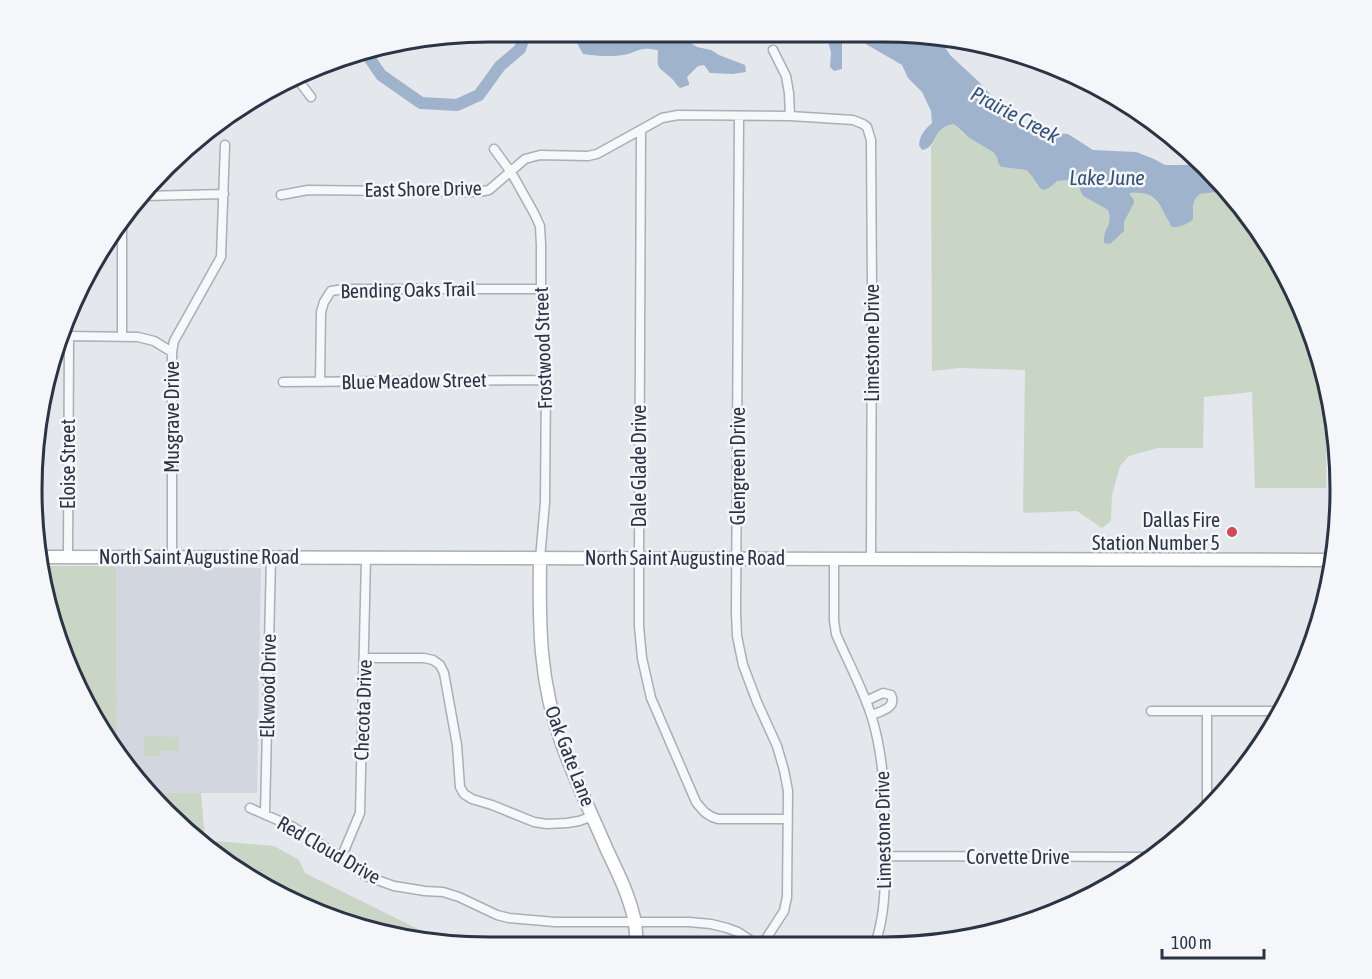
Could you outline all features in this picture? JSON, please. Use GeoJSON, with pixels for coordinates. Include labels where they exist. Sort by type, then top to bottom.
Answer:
{"type":"FeatureCollection","features":[{"type":"Feature","properties":{"kind":"street"},"geometry":{"type":"LineString","coordinates":[[773,50],[786,76],[789,117]]}},
{"type":"Feature","properties":{"kind":"street"},"geometry":{"type":"LineString","coordinates":[[301,84],[311,97]]}},
{"type":"Feature","properties":{"kind":"street","name":"East Shore Drive"},"geometry":{"type":"LineString","coordinates":[[281,195],[309,190],[479,192],[489,190],[525,159],[540,155],[588,156],[597,154],[662,118],[678,115],[853,120],[867,127]]}},
{"type":"Feature","properties":{"kind":"street","name":"Glengreen Drive"},"geometry":{"type":"LineString","coordinates":[[740,116],[737,636],[743,665],[777,746],[788,790],[787,897],[784,911],[766,937]]}},
{"type":"Feature","properties":{"kind":"street","name":"Limestone Drive"},"geometry":{"type":"LineString","coordinates":[[867,127],[871,149],[871,559]]}},
{"type":"Feature","properties":{"kind":"street","name":"Dale Glade Drive"},"geometry":{"type":"LineString","coordinates":[[641,130],[639,559],[642,658],[651,698],[696,802],[703,812],[718,819],[788,819]]}},
{"type":"Feature","properties":{"kind":"street","name":"Musgrave Drive"},"geometry":{"type":"LineString","coordinates":[[172,557],[172,352],[174,341],[222,256],[225,145]]}},
{"type":"Feature","properties":{"kind":"street","name":"Frostwood Street"},"geometry":{"type":"LineString","coordinates":[[494,149],[511,172],[540,226],[541,289],[546,335],[546,502],[540,559]]}},
{"type":"Feature","properties":{"kind":"street"},"geometry":{"type":"LineString","coordinates":[[151,196],[224,194]]}},
{"type":"Feature","properties":{"kind":"street"},"geometry":{"type":"LineString","coordinates":[[122,234],[122,336]]}},
{"type":"Feature","properties":{"kind":"street","name":"Bending Oaks Trail"},"geometry":{"type":"LineString","coordinates":[[320,381],[321,312],[331,291],[344,289],[541,289]]}},
{"type":"Feature","properties":{"kind":"street"},"geometry":{"type":"LineString","coordinates":[[70,336],[138,337],[154,341],[172,352]]}},
{"type":"Feature","properties":{"kind":"street","name":"Eloise Street"},"geometry":{"type":"LineString","coordinates":[[66,346],[68,557]]}},
{"type":"Feature","properties":{"kind":"street","name":"Blue Meadow Street"},"geometry":{"type":"LineString","coordinates":[[282,382],[546,380]]}},
{"type":"Feature","properties":{"kind":"street","name":"North Saint Augustine Road"},"geometry":{"type":"LineString","coordinates":[[48,557],[1324,560]]}},
{"type":"Feature","properties":{"kind":"street","name":"Elkwood Drive"},"geometry":{"type":"LineString","coordinates":[[265,814],[271,558]]}},
{"type":"Feature","properties":{"kind":"street","name":"Checota Drive"},"geometry":{"type":"LineString","coordinates":[[341,858],[360,813],[366,558]]}},
{"type":"Feature","properties":{"kind":"street","name":"Limestone Drive"},"geometry":{"type":"LineString","coordinates":[[834,558],[836,634],[872,715],[884,776],[884,903],[877,937]]}},
{"type":"Feature","properties":{"kind":"street","name":"Oak Gate Lane"},"geometry":{"type":"LineString","coordinates":[[540,559],[542,666],[547,693],[561,743],[631,905],[636,937]]}},
{"type":"Feature","properties":{"kind":"street"},"geometry":{"type":"LineString","coordinates":[[364,658],[424,658],[440,665],[455,726],[460,787],[464,794],[534,822],[567,823],[593,816]]}},
{"type":"Feature","properties":{"kind":"street"},"geometry":{"type":"LineString","coordinates":[[866,701],[883,693],[891,695],[893,699],[888,708],[872,715]]}},
{"type":"Feature","properties":{"kind":"street"},"geometry":{"type":"LineString","coordinates":[[1150,711],[1271,711]]}},
{"type":"Feature","properties":{"kind":"street"},"geometry":{"type":"LineString","coordinates":[[1207,711],[1207,798]]}},
{"type":"Feature","properties":{"kind":"street","name":"Red Cloud Drive"},"geometry":{"type":"LineString","coordinates":[[250,808],[291,826],[366,876],[400,887],[443,892],[497,915],[555,922],[689,922],[727,928],[746,937]]}},
{"type":"Feature","properties":{"kind":"street","name":"Corvette Drive"},"geometry":{"type":"LineString","coordinates":[[885,856],[1139,856]]}},
{"type":"Feature","properties":{"kind":"shaded area"},"geometry":{"type":"Polygon","coordinates":[[[116,566],[261,568],[257,793],[161,793],[117,738],[116,566]]]}},
{"type":"Feature","properties":{"kind":"green space"},"geometry":{"type":"Polygon","coordinates":[[[954,124],[962,133],[993,152],[1001,167],[1030,172],[1037,186],[1050,188],[1057,181],[1076,181],[1083,196],[1108,210],[1111,221],[1103,238],[1124,231],[1124,222],[1134,203],[1130,193],[1150,196],[1159,205],[1169,224],[1193,213],[1195,199],[1200,194],[1218,193],[1255,241],[1296,318],[1315,374],[1321,402],[1327,436],[1326,488],[1255,488],[1252,392],[1204,397],[1203,448],[1158,448],[1129,456],[1120,466],[1112,495],[1111,521],[1102,528],[1077,511],[1023,513],[1025,370],[959,368],[932,371],[931,147],[941,128],[954,124]]]}},
{"type":"Feature","properties":{"kind":"green space"},"geometry":{"type":"Polygon","coordinates":[[[49,566],[116,566],[117,738],[76,661],[57,605],[49,566]]]}},
{"type":"Feature","properties":{"kind":"green space"},"geometry":{"type":"Polygon","coordinates":[[[144,736],[179,737],[179,751],[160,751],[160,756],[144,756],[144,736]]]}},
{"type":"Feature","properties":{"kind":"green space"},"geometry":{"type":"Polygon","coordinates":[[[161,793],[201,793],[205,835],[161,793]]]}},
{"type":"Feature","properties":{"kind":"green space"},"geometry":{"type":"Polygon","coordinates":[[[212,841],[274,846],[299,860],[305,873],[423,932],[374,922],[318,903],[266,877],[212,841]]]}},
{"type":"Feature","properties":{"kind":"water"},"geometry":{"type":"Polygon","coordinates":[[[689,42],[745,65],[746,72],[710,73],[704,65],[698,66],[687,77],[689,85],[680,88],[659,67],[657,50],[642,49],[623,55],[598,56],[583,54],[577,43],[689,42]]]}},
{"type":"Feature","properties":{"kind":"water","name":"Lake June"},"geometry":{"type":"Polygon","coordinates":[[[828,42],[842,42],[842,69],[834,71],[830,67],[831,52],[828,42]]]}},
{"type":"Feature","properties":{"kind":"water","name":"Lake June"},"geometry":{"type":"Polygon","coordinates":[[[860,42],[912,43],[944,47],[1021,128],[1034,132],[1068,134],[1093,150],[1136,152],[1165,165],[1190,165],[1218,193],[1200,194],[1193,205],[1193,219],[1178,227],[1172,227],[1158,202],[1153,198],[1140,193],[1130,193],[1134,203],[1124,222],[1124,231],[1110,244],[1104,243],[1110,220],[1108,210],[1083,196],[1076,181],[1057,181],[1050,187],[1042,189],[1026,170],[1001,167],[993,152],[968,137],[954,124],[942,129],[931,145],[922,150],[919,145],[920,141],[923,133],[932,123],[931,111],[922,92],[908,78],[902,65],[860,42]]]}},
{"type":"Feature","properties":{"kind":"waterway","name":"Prairie Creek"},"geometry":{"type":"LineString","coordinates":[[370,58],[381,75],[421,103],[457,105],[479,95],[500,66],[520,49],[522,42]]}},
{"type":"Feature","properties":{"kind":"place","name":"Dallas Fire Station Number 5"},"geometry":{"type":"Point","coordinates":[1232,532]}}]}
